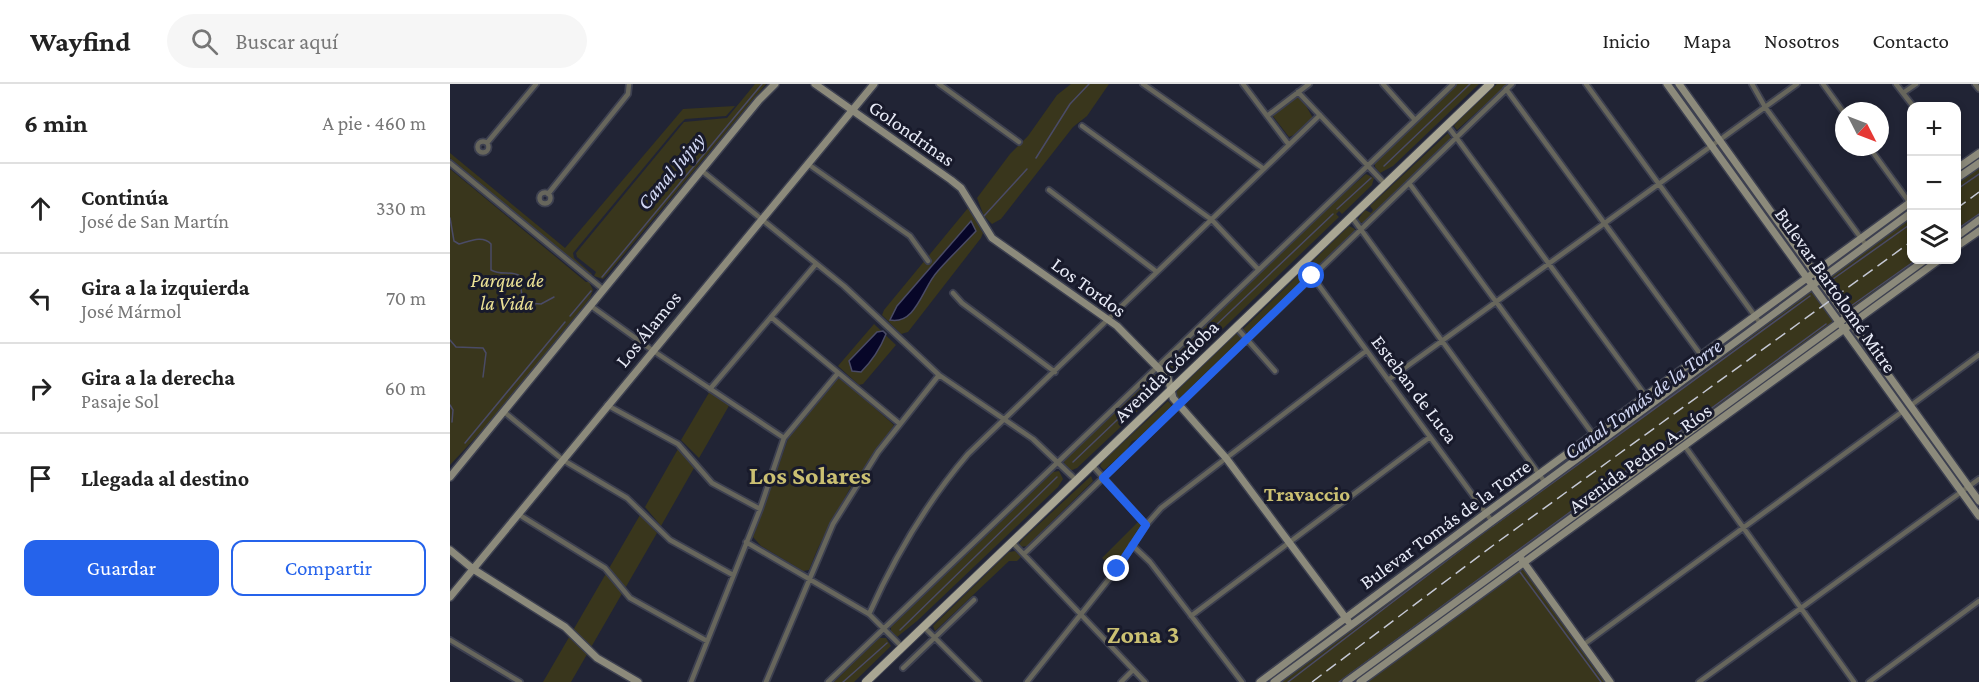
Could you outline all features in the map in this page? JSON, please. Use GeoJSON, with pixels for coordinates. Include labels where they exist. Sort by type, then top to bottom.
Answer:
{"type":"FeatureCollection","features":[{"type":"Feature","properties":{"kind":"main road","name":"Avenida Córdoba"},"geometry":{"type":"LineString","coordinates":[[866,682],[1490,84]]}},
{"type":"Feature","properties":{"kind":"street"},"geometry":{"type":"LineString","coordinates":[[487,143],[536,84]]}},
{"type":"Feature","properties":{"kind":"street"},"geometry":{"type":"LineString","coordinates":[[548,194],[628,94],[629,84]]}},
{"type":"Feature","properties":{"kind":"street"},"geometry":{"type":"LineString","coordinates":[[763,95],[768,84]]}},
{"type":"Feature","properties":{"kind":"street"},"geometry":{"type":"LineString","coordinates":[[450,477],[763,95],[775,84]]}},
{"type":"Feature","properties":{"kind":"street","name":"Golondrinas"},"geometry":{"type":"LineString","coordinates":[[815,84],[951,180],[961,189],[980,220]]}},
{"type":"Feature","properties":{"kind":"street","name":"Los Álamos"},"geometry":{"type":"LineString","coordinates":[[450,597],[806,163],[874,84]]}},
{"type":"Feature","properties":{"kind":"street"},"geometry":{"type":"LineString","coordinates":[[939,84],[1019,142]]}},
{"type":"Feature","properties":{"kind":"street"},"geometry":{"type":"LineString","coordinates":[[1143,84],[1264,169]]}},
{"type":"Feature","properties":{"kind":"street"},"geometry":{"type":"LineString","coordinates":[[1243,84],[1289,145]]}},
{"type":"Feature","properties":{"kind":"street"},"geometry":{"type":"LineString","coordinates":[[1267,116],[1309,84]]}},
{"type":"Feature","properties":{"kind":"street"},"geometry":{"type":"LineString","coordinates":[[1383,84],[1415,120]]}},
{"type":"Feature","properties":{"kind":"street"},"geometry":{"type":"LineString","coordinates":[[828,682],[1453,84]]}},
{"type":"Feature","properties":{"kind":"street"},"geometry":{"type":"LineString","coordinates":[[1024,554],[1512,84]]}},
{"type":"Feature","properties":{"kind":"street"},"geometry":{"type":"LineString","coordinates":[[1586,84],[1758,320]]}},
{"type":"Feature","properties":{"kind":"street","name":"Bulevar Bartolomé Mitre"},"geometry":{"type":"LineString","coordinates":[[1667,84],[1808,278]]}},
{"type":"Feature","properties":{"kind":"street","name":"Bulevar Bartolomé Mitre"},"geometry":{"type":"LineString","coordinates":[[1679,84],[1816,279],[1979,501]]}},
{"type":"Feature","properties":{"kind":"street"},"geometry":{"type":"LineString","coordinates":[[1752,84],[1765,107],[1864,242]]}},
{"type":"Feature","properties":{"kind":"street"},"geometry":{"type":"LineString","coordinates":[[1388,380],[1797,84]]}},
{"type":"Feature","properties":{"kind":"street"},"geometry":{"type":"LineString","coordinates":[[1823,84],[1836,102]]}},
{"type":"Feature","properties":{"kind":"street"},"geometry":{"type":"LineString","coordinates":[[1896,84],[1910,102]]}},
{"type":"Feature","properties":{"kind":"street"},"geometry":{"type":"LineString","coordinates":[[1903,93],[1916,84]]}},
{"type":"Feature","properties":{"kind":"street"},"geometry":{"type":"LineString","coordinates":[[1975,84],[1979,89]]}},
{"type":"Feature","properties":{"kind":"street"},"geometry":{"type":"LineString","coordinates":[[1506,89],[1704,359]]}},
{"type":"Feature","properties":{"kind":"street"},"geometry":{"type":"LineString","coordinates":[[1298,92],[1385,184]]}},
{"type":"Feature","properties":{"kind":"street"},"geometry":{"type":"LineString","coordinates":[[869,614],[892,563],[928,504],[968,454],[1320,115]]}},
{"type":"Feature","properties":{"kind":"street"},"geometry":{"type":"LineString","coordinates":[[1447,125],[1649,399]]}},
{"type":"Feature","properties":{"kind":"street"},"geometry":{"type":"LineString","coordinates":[[1082,126],[1212,220],[1258,269]]}},
{"type":"Feature","properties":{"kind":"street"},"geometry":{"type":"LineString","coordinates":[[1961,168],[1979,153]]}},
{"type":"Feature","properties":{"kind":"street"},"geometry":{"type":"LineString","coordinates":[[1876,156],[1907,198]]}},
{"type":"Feature","properties":{"kind":"street"},"geometry":{"type":"LineString","coordinates":[[450,163],[604,290]]}},
{"type":"Feature","properties":{"kind":"street"},"geometry":{"type":"LineString","coordinates":[[806,163],[910,236],[928,261]]}},
{"type":"Feature","properties":{"kind":"street"},"geometry":{"type":"LineString","coordinates":[[1961,170],[1979,163]]}},
{"type":"Feature","properties":{"kind":"street"},"geometry":{"type":"LineString","coordinates":[[701,171],[816,264],[892,330],[939,375],[1034,439],[1076,480]]}},
{"type":"Feature","properties":{"kind":"street"},"geometry":{"type":"LineString","coordinates":[[1409,183],[1596,438]]}},
{"type":"Feature","properties":{"kind":"street"},"geometry":{"type":"LineString","coordinates":[[1049,190],[1157,272]]}},
{"type":"Feature","properties":{"kind":"street","name":"Bulevar Tomás de la Torre"},"geometry":{"type":"LineString","coordinates":[[1274,682],[1486,513],[1541,478],[1816,279],[1907,206]]}},
{"type":"Feature","properties":{"kind":"street","name":"Bulevar Tomás de la Torre"},"geometry":{"type":"LineString","coordinates":[[1864,242],[1907,215]]}},
{"type":"Feature","properties":{"kind":"street"},"geometry":{"type":"LineString","coordinates":[[1351,216],[1541,478]]}},
{"type":"Feature","properties":{"kind":"street","name":"Los Tordos"},"geometry":{"type":"LineString","coordinates":[[980,220],[992,238],[1108,320],[1168,378],[1179,405],[1226,458],[1348,621]]}},
{"type":"Feature","properties":{"kind":"street"},"geometry":{"type":"LineString","coordinates":[[1961,233],[1979,220]]}},
{"type":"Feature","properties":{"kind":"street"},"geometry":{"type":"LineString","coordinates":[[1961,244],[1979,231]]}},
{"type":"Feature","properties":{"kind":"street"},"geometry":{"type":"LineString","coordinates":[[710,388],[816,264]]}},
{"type":"Feature","properties":{"kind":"street","name":"Avenida Pedro A. Ríos"},"geometry":{"type":"LineString","coordinates":[[1346,682],[1684,446],[1843,330],[1848,321],[1920,264]]}},
{"type":"Feature","properties":{"kind":"street","name":"Avenida Pedro A. Ríos"},"geometry":{"type":"LineString","coordinates":[[1360,682],[1680,439],[1839,322],[1848,321],[1933,264]]}},
{"type":"Feature","properties":{"kind":"street","name":"Esteban de Luca"},"geometry":{"type":"LineString","coordinates":[[1312,276],[1491,520]]}},
{"type":"Feature","properties":{"kind":"street","name":"Bulevar Tomás de la Torre"},"geometry":{"type":"LineString","coordinates":[[1758,320],[1808,278],[1816,279]]}},
{"type":"Feature","properties":{"kind":"street","name":"Bulevar Bartolomé Mitre"},"geometry":{"type":"LineString","coordinates":[[1816,279],[1843,330],[1979,516]]}},
{"type":"Feature","properties":{"kind":"street"},"geometry":{"type":"LineString","coordinates":[[953,293],[962,303],[1055,372]]}},
{"type":"Feature","properties":{"kind":"street"},"geometry":{"type":"LineString","coordinates":[[591,306],[652,350],[784,438]]}},
{"type":"Feature","properties":{"kind":"street"},"geometry":{"type":"LineString","coordinates":[[771,317],[900,424]]}},
{"type":"Feature","properties":{"kind":"street"},"geometry":{"type":"LineString","coordinates":[[1236,327],[1275,371]]}},
{"type":"Feature","properties":{"kind":"street"},"geometry":{"type":"LineString","coordinates":[[1027,682],[1117,569],[1146,525],[1161,508],[1366,351]]}},
{"type":"Feature","properties":{"kind":"street"},"geometry":{"type":"LineString","coordinates":[[1583,645],[1979,356]]}},
{"type":"Feature","properties":{"kind":"street"},"geometry":{"type":"LineString","coordinates":[[691,682],[760,509],[784,438],[838,373]]}},
{"type":"Feature","properties":{"kind":"street"},"geometry":{"type":"LineString","coordinates":[[766,682],[823,543],[848,499],[900,424],[939,375]]}},
{"type":"Feature","properties":{"kind":"street"},"geometry":{"type":"LineString","coordinates":[[608,405],[678,444],[712,483],[760,509]]}},
{"type":"Feature","properties":{"kind":"street"},"geometry":{"type":"LineString","coordinates":[[503,411],[562,460],[627,498],[670,540],[733,575]]}},
{"type":"Feature","properties":{"kind":"street"},"geometry":{"type":"LineString","coordinates":[[1191,616],[1430,437]]}},
{"type":"Feature","properties":{"kind":"street"},"geometry":{"type":"LineString","coordinates":[[1680,439],[1854,682]]}},
{"type":"Feature","properties":{"kind":"street"},"geometry":{"type":"LineString","coordinates":[[450,469],[462,460]]}},
{"type":"Feature","properties":{"kind":"street"},"geometry":{"type":"LineString","coordinates":[[1092,465],[1146,525]]}},
{"type":"Feature","properties":{"kind":"street","name":"Bulevar Tomás de la Torre"},"geometry":{"type":"LineString","coordinates":[[1260,682],[1491,520],[1541,478]]}},
{"type":"Feature","properties":{"kind":"street"},"geometry":{"type":"LineString","coordinates":[[1700,682],[1979,479]]}},
{"type":"Feature","properties":{"kind":"street"},"geometry":{"type":"LineString","coordinates":[[518,514],[604,568],[630,598],[707,641]]}},
{"type":"Feature","properties":{"kind":"street"},"geometry":{"type":"LineString","coordinates":[[746,542],[869,614],[902,647]]}},
{"type":"Feature","properties":{"kind":"street"},"geometry":{"type":"LineString","coordinates":[[1012,542],[1145,682]]}},
{"type":"Feature","properties":{"kind":"street"},"geometry":{"type":"LineString","coordinates":[[1132,545],[1150,562],[1242,682]]}},
{"type":"Feature","properties":{"kind":"street"},"geometry":{"type":"LineString","coordinates":[[450,550],[473,569],[565,627],[597,658],[638,682]]}},
{"type":"Feature","properties":{"kind":"street"},"geometry":{"type":"LineString","coordinates":[[1521,559],[1610,682]]}},
{"type":"Feature","properties":{"kind":"street"},"geometry":{"type":"LineString","coordinates":[[903,668],[974,600]]}},
{"type":"Feature","properties":{"kind":"street"},"geometry":{"type":"LineString","coordinates":[[1869,682],[1979,602]]}},
{"type":"Feature","properties":{"kind":"street"},"geometry":{"type":"LineString","coordinates":[[924,627],[979,682]]}},
{"type":"Feature","properties":{"kind":"street"},"geometry":{"type":"LineString","coordinates":[[450,640],[520,682]]}},
{"type":"Feature","properties":{"kind":"street"},"geometry":{"type":"LineString","coordinates":[[1121,682],[1133,670]]}},
{"type":"Feature","properties":{"kind":"green space"},"geometry":{"type":"Polygon","coordinates":[[[755,84],[766,84],[606,276],[603,279],[594,276],[596,272],[577,257],[576,253],[684,122],[727,118],[755,84]]]}},
{"type":"Feature","properties":{"kind":"green space"},"geometry":{"type":"Polygon","coordinates":[[[1071,84],[1109,84],[1087,116],[1073,127],[1001,219],[992,224],[984,216],[977,198],[1010,154],[1028,136],[1057,95],[1071,84]]]}},
{"type":"Feature","properties":{"kind":"green space"},"geometry":{"type":"Polygon","coordinates":[[[1456,84],[1479,84],[1393,166],[1380,173],[1375,167],[1375,162],[1456,84]]]}},
{"type":"Feature","properties":{"kind":"green space"},"geometry":{"type":"Polygon","coordinates":[[[1497,84],[1508,84],[1457,130],[1454,126],[1457,122],[1497,84]]]}},
{"type":"Feature","properties":{"kind":"green space"},"geometry":{"type":"Polygon","coordinates":[[[1296,97],[1302,99],[1313,118],[1289,137],[1272,115],[1296,97]]]}},
{"type":"Feature","properties":{"kind":"green space"},"geometry":{"type":"Polygon","coordinates":[[[735,106],[726,116],[685,119],[679,125],[573,253],[574,258],[591,275],[450,158],[450,153],[565,248],[683,109],[735,106]]]}},
{"type":"Feature","properties":{"kind":"green space"},"geometry":{"type":"Polygon","coordinates":[[[1448,133],[1451,138],[1370,217],[1363,223],[1359,222],[1358,219],[1365,210],[1371,213],[1373,210],[1370,206],[1448,133]]]}},
{"type":"Feature","properties":{"kind":"green space"},"geometry":{"type":"Polygon","coordinates":[[[1722,147],[1809,269],[1807,270],[1720,152],[1722,147]]]}},
{"type":"Feature","properties":{"kind":"green space"},"geometry":{"type":"Polygon","coordinates":[[[1979,163],[1979,231],[1961,244],[1961,210],[1961,176],[1979,163]]]}},
{"type":"Feature","properties":{"kind":"green space","name":"Parque de la Vida"},"geometry":{"type":"Polygon","coordinates":[[[450,169],[586,282],[589,282],[593,290],[590,298],[491,421],[450,465],[450,169]]]}},
{"type":"Feature","properties":{"kind":"green space"},"geometry":{"type":"Polygon","coordinates":[[[1366,174],[1374,178],[1372,185],[1342,214],[1339,211],[1336,214],[1339,217],[1180,370],[1170,374],[1166,371],[1167,363],[1176,353],[1316,217],[1366,174]]]}},
{"type":"Feature","properties":{"kind":"green space"},"geometry":{"type":"Polygon","coordinates":[[[968,208],[983,233],[981,238],[908,332],[901,334],[882,315],[884,310],[968,208]]]}},
{"type":"Feature","properties":{"kind":"green space"},"geometry":{"type":"Polygon","coordinates":[[[1907,215],[1907,264],[1934,264],[1524,562],[1610,682],[1274,682],[1907,215]]]}},
{"type":"Feature","properties":{"kind":"green space"},"geometry":{"type":"Polygon","coordinates":[[[1349,226],[1355,229],[1353,233],[1252,330],[1248,333],[1242,330],[1349,226]]]}},
{"type":"Feature","properties":{"kind":"green space"},"geometry":{"type":"Polygon","coordinates":[[[874,324],[896,345],[863,384],[859,385],[838,366],[874,324]]]}},
{"type":"Feature","properties":{"kind":"green space"},"geometry":{"type":"Polygon","coordinates":[[[1237,333],[1242,339],[1179,399],[1175,395],[1177,391],[1237,333]]]}},
{"type":"Feature","properties":{"kind":"green space"},"geometry":{"type":"Polygon","coordinates":[[[1153,375],[1160,375],[1164,380],[1162,387],[1150,398],[1147,395],[1144,399],[1147,402],[1077,468],[1070,471],[1065,467],[1064,461],[1153,375]]]}},
{"type":"Feature","properties":{"kind":"green space"},"geometry":{"type":"Polygon","coordinates":[[[837,379],[842,379],[894,425],[849,490],[809,570],[803,571],[761,546],[753,537],[788,439],[837,379]]]}},
{"type":"Feature","properties":{"kind":"green space"},"geometry":{"type":"Polygon","coordinates":[[[710,391],[730,404],[699,458],[681,440],[710,391]]]}},
{"type":"Feature","properties":{"kind":"green space"},"geometry":{"type":"Polygon","coordinates":[[[1168,401],[1172,406],[1168,411],[1138,439],[1132,441],[1126,451],[1104,470],[1100,466],[1103,461],[1168,401]]]}},
{"type":"Feature","properties":{"kind":"green space"},"geometry":{"type":"Polygon","coordinates":[[[678,449],[694,468],[661,526],[645,507],[678,449]]]}},
{"type":"Feature","properties":{"kind":"green space"},"geometry":{"type":"Polygon","coordinates":[[[1059,471],[1063,479],[1058,487],[917,621],[897,637],[891,632],[891,627],[1053,472],[1059,471]]]}},
{"type":"Feature","properties":{"kind":"green space"},"geometry":{"type":"Polygon","coordinates":[[[1091,476],[1093,481],[1027,546],[1020,547],[1019,544],[1024,538],[1091,476]]]}},
{"type":"Feature","properties":{"kind":"green space"},"geometry":{"type":"Polygon","coordinates":[[[640,515],[657,533],[571,682],[543,682],[640,515]]]}},
{"type":"Feature","properties":{"kind":"green space"},"geometry":{"type":"Polygon","coordinates":[[[1482,519],[1484,522],[1355,619],[1352,617],[1482,519]]]}},
{"type":"Feature","properties":{"kind":"green space"},"geometry":{"type":"Polygon","coordinates":[[[1138,522],[1141,525],[1114,569],[1102,558],[1138,522]]]}},
{"type":"Feature","properties":{"kind":"green space"},"geometry":{"type":"Polygon","coordinates":[[[1015,551],[1021,557],[1017,561],[1009,561],[935,631],[933,626],[938,621],[1009,552],[1015,551]]]}},
{"type":"Feature","properties":{"kind":"green space"},"geometry":{"type":"Polygon","coordinates":[[[879,638],[886,638],[891,646],[854,682],[834,682],[879,638]]]}},
{"type":"Feature","properties":{"kind":"water"},"geometry":{"type":"Polygon","coordinates":[[[971,221],[976,231],[937,272],[913,311],[899,320],[890,320],[897,306],[971,221]]]}},
{"type":"Feature","properties":{"kind":"water"},"geometry":{"type":"Polygon","coordinates":[[[883,331],[886,334],[872,359],[861,372],[852,371],[849,361],[877,332],[883,331]]]}},
{"type":"Feature","properties":{"kind":"waterway","name":"Canal Jujuy"},"geometry":{"type":"LineString","coordinates":[[602,277],[762,84]]}},
{"type":"Feature","properties":{"kind":"waterway"},"geometry":{"type":"LineString","coordinates":[[1036,158],[1070,104],[1089,84]]}},
{"type":"Feature","properties":{"kind":"waterway"},"geometry":{"type":"LineString","coordinates":[[1384,166],[1470,84]]}},
{"type":"Feature","properties":{"kind":"waterway"},"geometry":{"type":"LineString","coordinates":[[984,216],[1027,169]]}},
{"type":"Feature","properties":{"kind":"waterway","name":"Canal Tomás de la Torre"},"geometry":{"type":"LineString","coordinates":[[1961,187],[1979,174]]}},
{"type":"Feature","properties":{"kind":"waterway"},"geometry":{"type":"LineString","coordinates":[[1337,209],[1371,178]]}},
{"type":"Feature","properties":{"kind":"waterway"},"geometry":{"type":"LineString","coordinates":[[1175,364],[1333,214]]}},
{"type":"Feature","properties":{"kind":"waterway"},"geometry":{"type":"LineString","coordinates":[[1961,227],[1979,214]]}},
{"type":"Feature","properties":{"kind":"waterway"},"geometry":{"type":"LineString","coordinates":[[450,218],[454,241],[459,244],[476,240],[488,241],[491,244],[491,270],[520,276],[522,298],[526,303],[541,304],[554,297]]}},
{"type":"Feature","properties":{"kind":"waterway","name":"Canal Tomás de la Torre"},"geometry":{"type":"LineString","coordinates":[[1833,279],[1907,227]]}},
{"type":"Feature","properties":{"kind":"waterway"},"geometry":{"type":"LineString","coordinates":[[1851,306],[1910,264]]}},
{"type":"Feature","properties":{"kind":"waterway","name":"Canal Jujuy"},"geometry":{"type":"LineString","coordinates":[[570,316],[591,291]]}},
{"type":"Feature","properties":{"kind":"waterway","name":"Canal Tomás de la Torre"},"geometry":{"type":"LineString","coordinates":[[1493,526],[1810,296]]}},
{"type":"Feature","properties":{"kind":"waterway","name":"Canal Jujuy"},"geometry":{"type":"LineString","coordinates":[[465,443],[565,322]]}},
{"type":"Feature","properties":{"kind":"waterway"},"geometry":{"type":"LineString","coordinates":[[1339,682],[1826,324]]}},
{"type":"Feature","properties":{"kind":"waterway"},"geometry":{"type":"LineString","coordinates":[[450,340],[456,347],[483,348],[486,353],[483,377]]}},
{"type":"Feature","properties":{"kind":"waterway"},"geometry":{"type":"LineString","coordinates":[[1073,462],[1159,380]]}},
{"type":"Feature","properties":{"kind":"waterway"},"geometry":{"type":"LineString","coordinates":[[450,405],[453,410],[452,422]]}},
{"type":"Feature","properties":{"kind":"waterway"},"geometry":{"type":"LineString","coordinates":[[900,630],[1057,477]]}},
{"type":"Feature","properties":{"kind":"waterway","name":"Canal Tomás de la Torre"},"geometry":{"type":"LineString","coordinates":[[1288,682],[1488,529]]}},
{"type":"Feature","properties":{"kind":"waterway"},"geometry":{"type":"LineString","coordinates":[[1520,572],[1601,682]]}},
{"type":"Feature","properties":{"kind":"waterway"},"geometry":{"type":"LineString","coordinates":[[843,682],[887,643]]}},
{"type":"Feature","properties":{"kind":"railway"},"geometry":{"type":"LineString","coordinates":[[1961,205],[1979,192]]}},
{"type":"Feature","properties":{"kind":"railway"},"geometry":{"type":"LineString","coordinates":[[1312,682],[1499,541],[1907,245]]}},
{"type":"Feature","properties":{"kind":"district","name":"Los Solares"},"geometry":{"type":"Point","coordinates":[810,475]}},
{"type":"Feature","properties":{"kind":"district","name":"Travaccio"},"geometry":{"type":"Point","coordinates":[1307,494]}},
{"type":"Feature","properties":{"kind":"district","name":"Zona 3"},"geometry":{"type":"Point","coordinates":[1143,634]}},
{"type":"Feature","properties":{"kind":"route"},"geometry":{"type":"LineString","coordinates":[[1117,569],[1146,525],[1103,478],[1312,276]]}}]}
